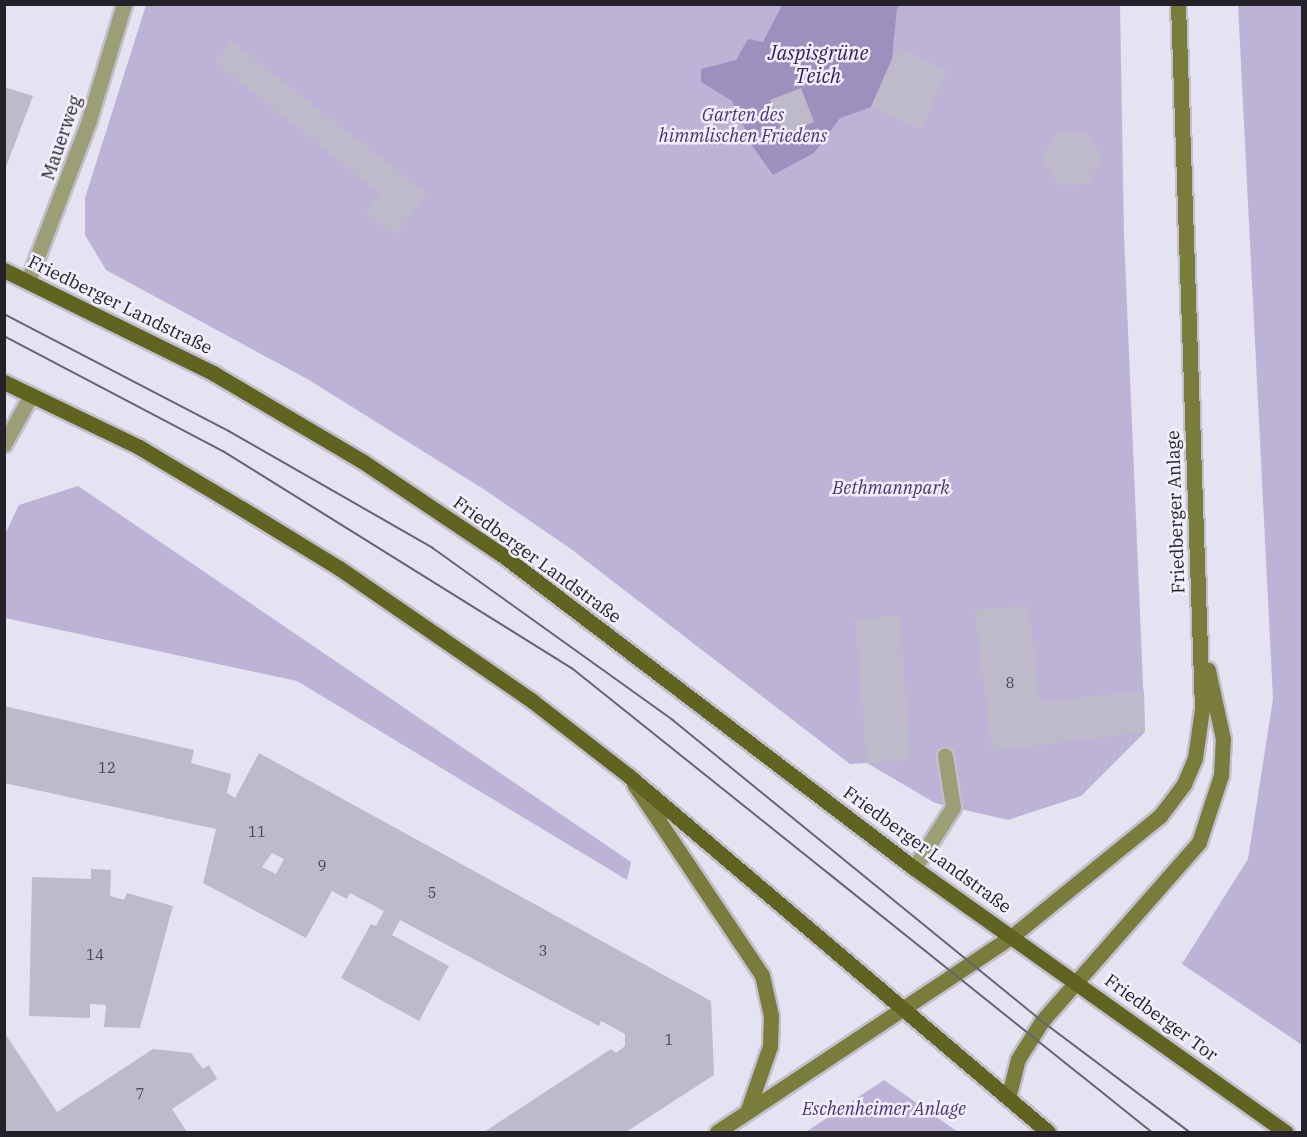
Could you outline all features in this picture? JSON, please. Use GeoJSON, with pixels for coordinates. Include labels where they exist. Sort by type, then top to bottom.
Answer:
{"type":"FeatureCollection","features":[{"type":"Feature","properties":{"kind":"main road","name":"Friedberger Anlage"},"geometry":{"type":"LineString","coordinates":[[1011,937],[1160,816],[1184,784],[1200,735],[1200,631],[1178,4]]}},
{"type":"Feature","properties":{"kind":"main road","name":"Friedberger Landstraße"},"geometry":{"type":"LineString","coordinates":[[4,270],[213,373],[362,461],[501,554],[914,868],[1011,937]]}},
{"type":"Feature","properties":{"kind":"main road"},"geometry":{"type":"LineString","coordinates":[[4,382],[139,447],[339,568],[522,693],[629,776],[1048,1132]]}},
{"type":"Feature","properties":{"kind":"main road"},"geometry":{"type":"LineString","coordinates":[[1008,1098],[1018,1059],[1073,979],[1180,868],[1213,811],[1223,739],[1200,631]]}},
{"type":"Feature","properties":{"kind":"main road"},"geometry":{"type":"LineString","coordinates":[[629,776],[762,975],[771,1016],[770,1046],[747,1112]]}},
{"type":"Feature","properties":{"kind":"main road"},"geometry":{"type":"LineString","coordinates":[[717,1132],[1011,937]]}},
{"type":"Feature","properties":{"kind":"main road","name":"Friedberger Tor"},"geometry":{"type":"LineString","coordinates":[[1011,937],[1286,1132]]}},
{"type":"Feature","properties":{"kind":"street","name":"Mauerweg"},"geometry":{"type":"LineString","coordinates":[[28,281],[89,120],[124,4]]}},
{"type":"Feature","properties":{"kind":"street"},"geometry":{"type":"LineString","coordinates":[[4,444],[31,395]]}},
{"type":"Feature","properties":{"kind":"street"},"geometry":{"type":"LineString","coordinates":[[914,868],[953,807],[945,756]]}},
{"type":"Feature","properties":{"kind":"green space","name":"Bethmannpark"},"geometry":{"type":"Polygon","coordinates":[[[146,5],[1120,5],[1124,235],[1145,732],[1081,796],[1008,820],[935,803],[867,763],[850,764],[571,549],[485,490],[309,380],[106,270],[85,235],[85,198],[146,5]]]}},
{"type":"Feature","properties":{"kind":"green space"},"geometry":{"type":"Polygon","coordinates":[[[1238,5],[1302,5],[1302,1045],[1182,964],[1248,859],[1273,699],[1238,5]]]}},
{"type":"Feature","properties":{"kind":"green space"},"geometry":{"type":"Polygon","coordinates":[[[78,486],[631,862],[627,880],[297,681],[5,618],[5,534],[19,505],[78,486]]]}},
{"type":"Feature","properties":{"kind":"green space","name":"Eschenheimer Anlage"},"geometry":{"type":"Polygon","coordinates":[[[884,1080],[958,1132],[806,1132],[884,1080]]]}},
{"type":"Feature","properties":{"kind":"water","name":"Jaspisgrüne Teich"},"geometry":{"type":"Polygon","coordinates":[[[782,5],[902,5],[897,8],[892,59],[871,107],[840,118],[814,153],[773,175],[753,147],[732,101],[701,82],[701,69],[736,60],[748,39],[763,42],[782,5]]]}},
{"type":"Feature","properties":{"kind":"building"},"geometry":{"type":"Polygon","coordinates":[[[231,41],[427,194],[394,235],[366,213],[380,193],[215,62],[231,41]]]}},
{"type":"Feature","properties":{"kind":"building"},"geometry":{"type":"Polygon","coordinates":[[[897,48],[947,70],[921,129],[871,107],[897,48]]]}},
{"type":"Feature","properties":{"kind":"building"},"geometry":{"type":"Polygon","coordinates":[[[4,87],[33,96],[4,172],[4,87]]]}},
{"type":"Feature","properties":{"kind":"building"},"geometry":{"type":"Polygon","coordinates":[[[801,88],[814,122],[784,134],[770,100],[801,88]]]}},
{"type":"Feature","properties":{"kind":"building"},"geometry":{"type":"Polygon","coordinates":[[[1086,132],[1102,158],[1088,184],[1059,186],[1042,160],[1056,134],[1086,132]]]}},
{"type":"Feature","properties":{"kind":"building"},"geometry":{"type":"Polygon","coordinates":[[[1029,606],[1039,702],[1144,691],[1145,732],[992,751],[975,610],[1029,606]]]}},
{"type":"Feature","properties":{"kind":"building"},"geometry":{"type":"Polygon","coordinates":[[[900,616],[910,760],[867,763],[855,619],[900,616]]]}},
{"type":"Feature","properties":{"kind":"building"},"geometry":{"type":"Polygon","coordinates":[[[4,706],[194,750],[191,763],[231,774],[227,793],[235,798],[259,753],[711,1001],[714,1075],[626,1132],[484,1132],[611,1049],[616,1053],[625,1046],[625,1034],[601,1021],[599,1026],[400,920],[392,935],[449,966],[419,1021],[341,978],[371,924],[376,926],[384,911],[350,893],[347,899],[332,891],[306,938],[203,883],[216,829],[4,783],[4,706]],[[272,853],[262,867],[276,874],[284,859],[272,853]]]}},
{"type":"Feature","properties":{"kind":"building"},"geometry":{"type":"Polygon","coordinates":[[[91,869],[111,870],[110,896],[124,900],[127,893],[173,906],[140,1028],[104,1027],[106,1005],[90,1004],[90,1018],[29,1016],[32,877],[91,879],[91,869]]]}},
{"type":"Feature","properties":{"kind":"building"},"geometry":{"type":"Polygon","coordinates":[[[4,1032],[57,1112],[153,1049],[191,1053],[203,1069],[209,1065],[217,1079],[172,1109],[187,1132],[4,1132],[4,1032]]]}},
{"type":"Feature","properties":{"kind":"tram line"},"geometry":{"type":"LineString","coordinates":[[4,314],[229,431],[433,548],[673,720],[1042,1021],[1190,1132]]}},
{"type":"Feature","properties":{"kind":"tram line"},"geometry":{"type":"LineString","coordinates":[[4,336],[223,451],[572,668],[1152,1132]]}},
{"type":"Feature","properties":{"kind":"park label","name":"Garten des himmlischen Friedens"},"geometry":{"type":"Point","coordinates":[743,126]}}]}
